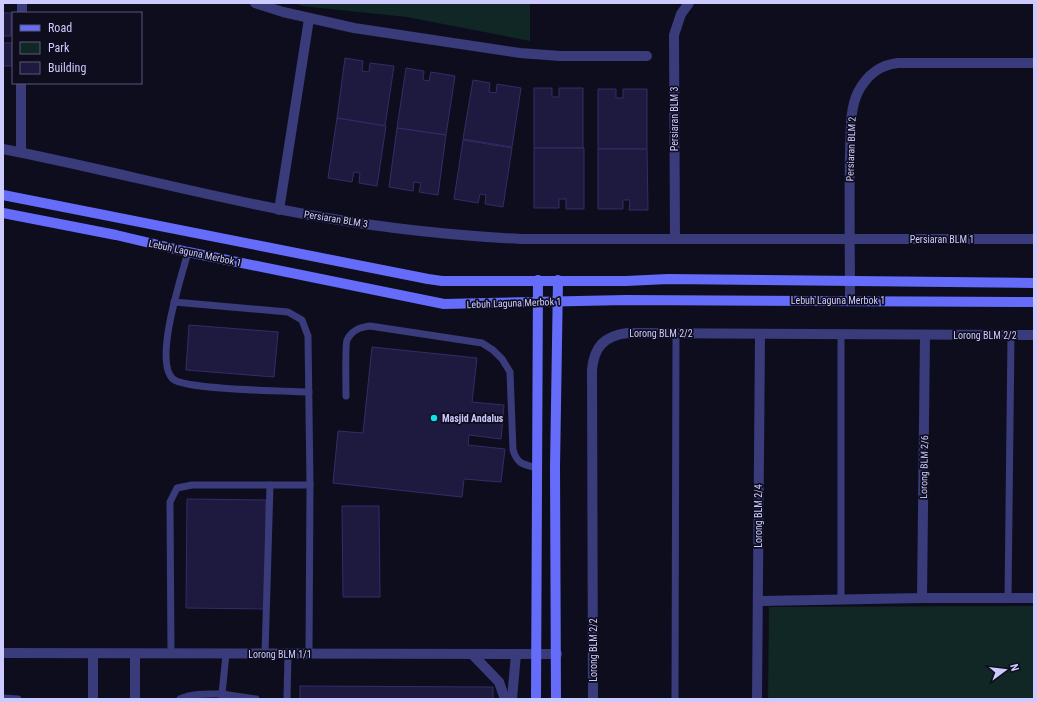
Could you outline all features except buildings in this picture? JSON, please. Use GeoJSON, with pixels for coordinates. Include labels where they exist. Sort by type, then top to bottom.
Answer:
{"type":"FeatureCollection","features":[{"type":"Feature","properties":{"kind":"street"},"geometry":{"type":"LineString","coordinates":[[256,3],[309,19],[354,28],[520,53],[560,56],[647,56]]}},
{"type":"Feature","properties":{"kind":"street","name":"Persiaran BLM 3"},"geometry":{"type":"LineString","coordinates":[[675,239],[674,35],[681,14],[689,3]]}},
{"type":"Feature","properties":{"kind":"street"},"geometry":{"type":"LineString","coordinates":[[279,210],[309,19]]}},
{"type":"Feature","properties":{"kind":"street","name":"Persiaran BLM 2"},"geometry":{"type":"LineString","coordinates":[[850,300],[851,116],[858,91],[870,74],[888,64],[898,63],[1034,63]]}},
{"type":"Feature","properties":{"kind":"street"},"geometry":{"type":"LineString","coordinates":[[21,84],[21,152]]}},
{"type":"Feature","properties":{"kind":"street","name":"Persiaran BLM 3"},"geometry":{"type":"LineString","coordinates":[[3,149],[279,210],[474,237],[521,239],[850,238]]}},
{"type":"Feature","properties":{"kind":"street","name":"Lebuh Laguna Merbok 1"},"geometry":{"type":"LineString","coordinates":[[3,195],[428,279],[461,282],[538,280],[626,281],[668,279],[1034,283]]}},
{"type":"Feature","properties":{"kind":"street","name":"Lebuh Laguna Merbok 1"},"geometry":{"type":"LineString","coordinates":[[3,213],[116,235],[188,252],[444,304],[640,300],[1034,302]]}},
{"type":"Feature","properties":{"kind":"street","name":"Persiaran BLM 1"},"geometry":{"type":"LineString","coordinates":[[850,238],[1034,239]]}},
{"type":"Feature","properties":{"kind":"street"},"geometry":{"type":"LineString","coordinates":[[536,699],[538,280]]}},
{"type":"Feature","properties":{"kind":"street"},"geometry":{"type":"LineString","coordinates":[[556,699],[555,467],[558,280]]}},
{"type":"Feature","properties":{"kind":"street","name":"Lorong BLM 2/2"},"geometry":{"type":"LineString","coordinates":[[593,699],[592,378],[593,359],[601,343],[616,334],[676,332],[925,336],[1034,335]]}},
{"type":"Feature","properties":{"kind":"street","name":"Lorong BLM 2/4"},"geometry":{"type":"LineString","coordinates":[[757,699],[760,334]]}},
{"type":"Feature","properties":{"kind":"street","name":"Lorong BLM 2/6"},"geometry":{"type":"LineString","coordinates":[[922,598],[925,336]]}},
{"type":"Feature","properties":{"kind":"street"},"geometry":{"type":"LineString","coordinates":[[758,601],[922,598],[1034,598]]}},
{"type":"Feature","properties":{"kind":"street","name":"Lorong BLM 1/1"},"geometry":{"type":"LineString","coordinates":[[3,653],[557,654]]}},
{"type":"Feature","properties":{"kind":"street"},"geometry":{"type":"LineString","coordinates":[[93,654],[93,699]]}},
{"type":"Feature","properties":{"kind":"street"},"geometry":{"type":"LineString","coordinates":[[135,699],[136,654]]}},
{"type":"Feature","properties":{"kind":"street"},"geometry":{"type":"LineString","coordinates":[[472,654],[499,682],[505,699]]}},
{"type":"Feature","properties":{"kind":"street"},"geometry":{"type":"LineString","coordinates":[[512,699],[516,654]]}},
{"type":"Feature","properties":{"kind":"lane"},"geometry":{"type":"LineString","coordinates":[[188,252],[174,302],[166,353],[167,365],[172,378],[183,384],[202,386],[309,392]]}},
{"type":"Feature","properties":{"kind":"lane"},"geometry":{"type":"LineString","coordinates":[[174,302],[288,312],[302,320],[308,336],[310,485],[309,654]]}},
{"type":"Feature","properties":{"kind":"lane"},"geometry":{"type":"LineString","coordinates":[[346,396],[347,341],[355,330],[370,326],[482,343],[502,359],[510,372],[513,450],[516,459],[522,464],[537,468]]}},
{"type":"Feature","properties":{"kind":"lane"},"geometry":{"type":"LineString","coordinates":[[675,699],[676,332]]}},
{"type":"Feature","properties":{"kind":"lane"},"geometry":{"type":"LineString","coordinates":[[841,335],[841,600]]}},
{"type":"Feature","properties":{"kind":"lane"},"geometry":{"type":"LineString","coordinates":[[1008,599],[1011,336]]}},
{"type":"Feature","properties":{"kind":"lane"},"geometry":{"type":"LineString","coordinates":[[171,654],[170,502],[178,488],[192,484],[310,485]]}},
{"type":"Feature","properties":{"kind":"lane"},"geometry":{"type":"LineString","coordinates":[[265,654],[270,485]]}},
{"type":"Feature","properties":{"kind":"lane"},"geometry":{"type":"LineString","coordinates":[[222,697],[226,654]]}},
{"type":"Feature","properties":{"kind":"lane"},"geometry":{"type":"LineString","coordinates":[[287,699],[288,654]]}},
{"type":"Feature","properties":{"kind":"lane"},"geometry":{"type":"LineString","coordinates":[[180,699],[186,696],[256,699]]}},
{"type":"Feature","properties":{"kind":"lane"},"geometry":{"type":"LineString","coordinates":[[3,698],[18,699]]}},
{"type":"Feature","properties":{"kind":"green space"},"geometry":{"type":"Polygon","coordinates":[[[294,3],[530,3],[530,41],[407,17],[302,6],[294,3]]]}},
{"type":"Feature","properties":{"kind":"green space"},"geometry":{"type":"Polygon","coordinates":[[[1034,606],[1034,699],[768,699],[769,607],[1034,606]]]}},
{"type":"Feature","properties":{"kind":"place","name":"Masjid Andalus"},"geometry":{"type":"Point","coordinates":[434,418]}}]}
